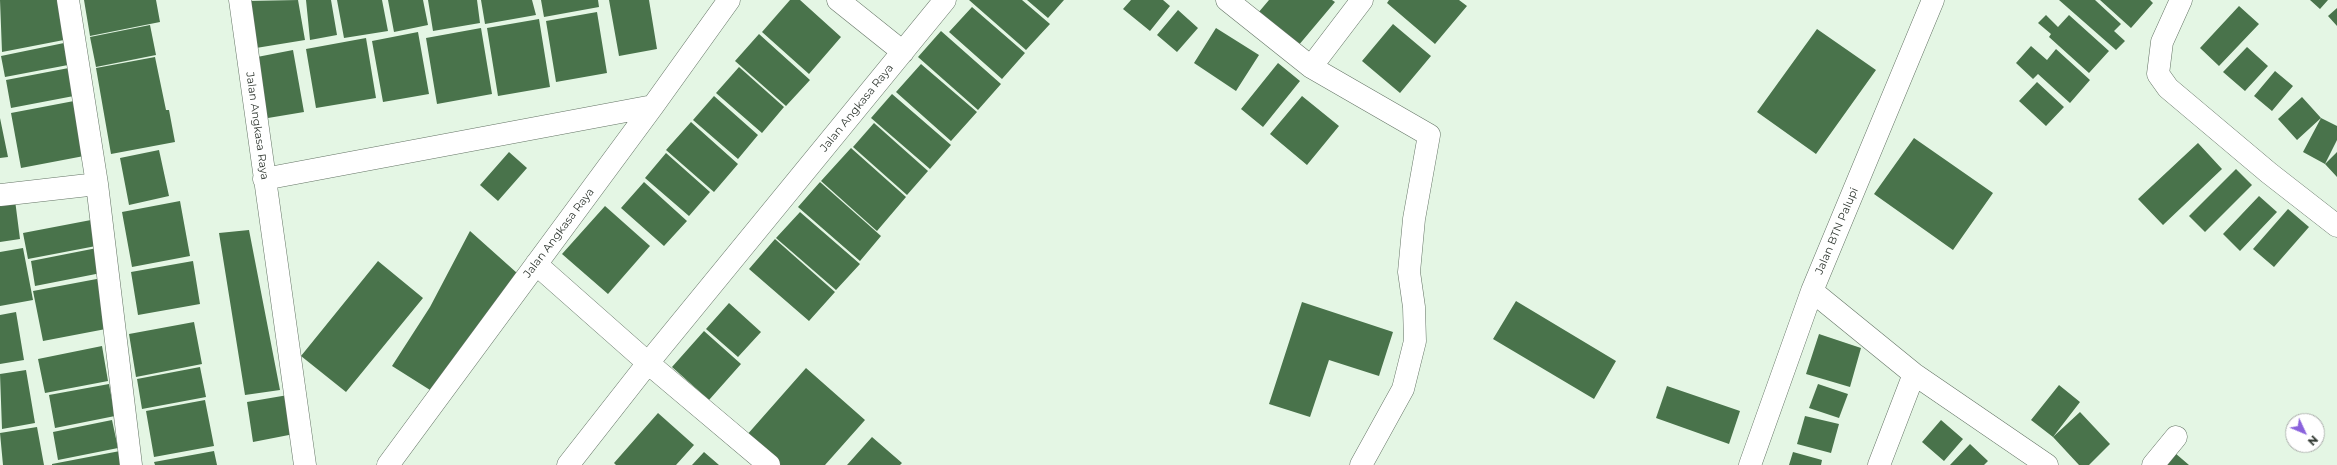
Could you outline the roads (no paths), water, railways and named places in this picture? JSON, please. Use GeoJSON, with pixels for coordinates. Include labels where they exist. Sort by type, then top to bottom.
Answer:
{"type":"FeatureCollection","features":[{"type":"Feature","properties":{"kind":"street"},"geometry":{"type":"LineString","coordinates":[[68,0],[97,184],[131,465]]}},
{"type":"Feature","properties":{"kind":"street","name":"Jalan Angkasa Raya"},"geometry":{"type":"LineString","coordinates":[[240,0],[305,465]]}},
{"type":"Feature","properties":{"kind":"street","name":"Jalan Angkasa Raya"},"geometry":{"type":"LineString","coordinates":[[388,465],[653,106],[729,0]]}},
{"type":"Feature","properties":{"kind":"street"},"geometry":{"type":"LineString","coordinates":[[838,0],[903,52]]}},
{"type":"Feature","properties":{"kind":"street","name":"Jalan Angkasa Raya"},"geometry":{"type":"LineString","coordinates":[[568,465],[648,363],[945,0]]}},
{"type":"Feature","properties":{"kind":"street"},"geometry":{"type":"LineString","coordinates":[[1227,0],[1311,67],[1429,135],[1414,219],[1409,272],[1414,307],[1415,341],[1404,389],[1361,465]]}},
{"type":"Feature","properties":{"kind":"street"},"geometry":{"type":"LineString","coordinates":[[1311,67],[1362,0]]}},
{"type":"Feature","properties":{"kind":"street","name":"Jalan BTN Palupi"},"geometry":{"type":"LineString","coordinates":[[1750,465],[1812,291],[1933,0]]}},
{"type":"Feature","properties":{"kind":"street"},"geometry":{"type":"LineString","coordinates":[[2181,0],[2162,42],[2158,74],[2168,88],[2269,173],[2337,226]]}},
{"type":"Feature","properties":{"kind":"street"},"geometry":{"type":"LineString","coordinates":[[264,179],[653,106]]}},
{"type":"Feature","properties":{"kind":"street"},"geometry":{"type":"LineString","coordinates":[[0,195],[97,184]]}},
{"type":"Feature","properties":{"kind":"street"},"geometry":{"type":"LineString","coordinates":[[536,264],[648,363],[769,465]]}},
{"type":"Feature","properties":{"kind":"street"},"geometry":{"type":"LineString","coordinates":[[1812,291],[1914,374],[2047,465]]}},
{"type":"Feature","properties":{"kind":"street"},"geometry":{"type":"LineString","coordinates":[[1880,465],[1914,374]]}},
{"type":"Feature","properties":{"kind":"street"},"geometry":{"type":"LineString","coordinates":[[2153,465],[2176,437]]}}]}
